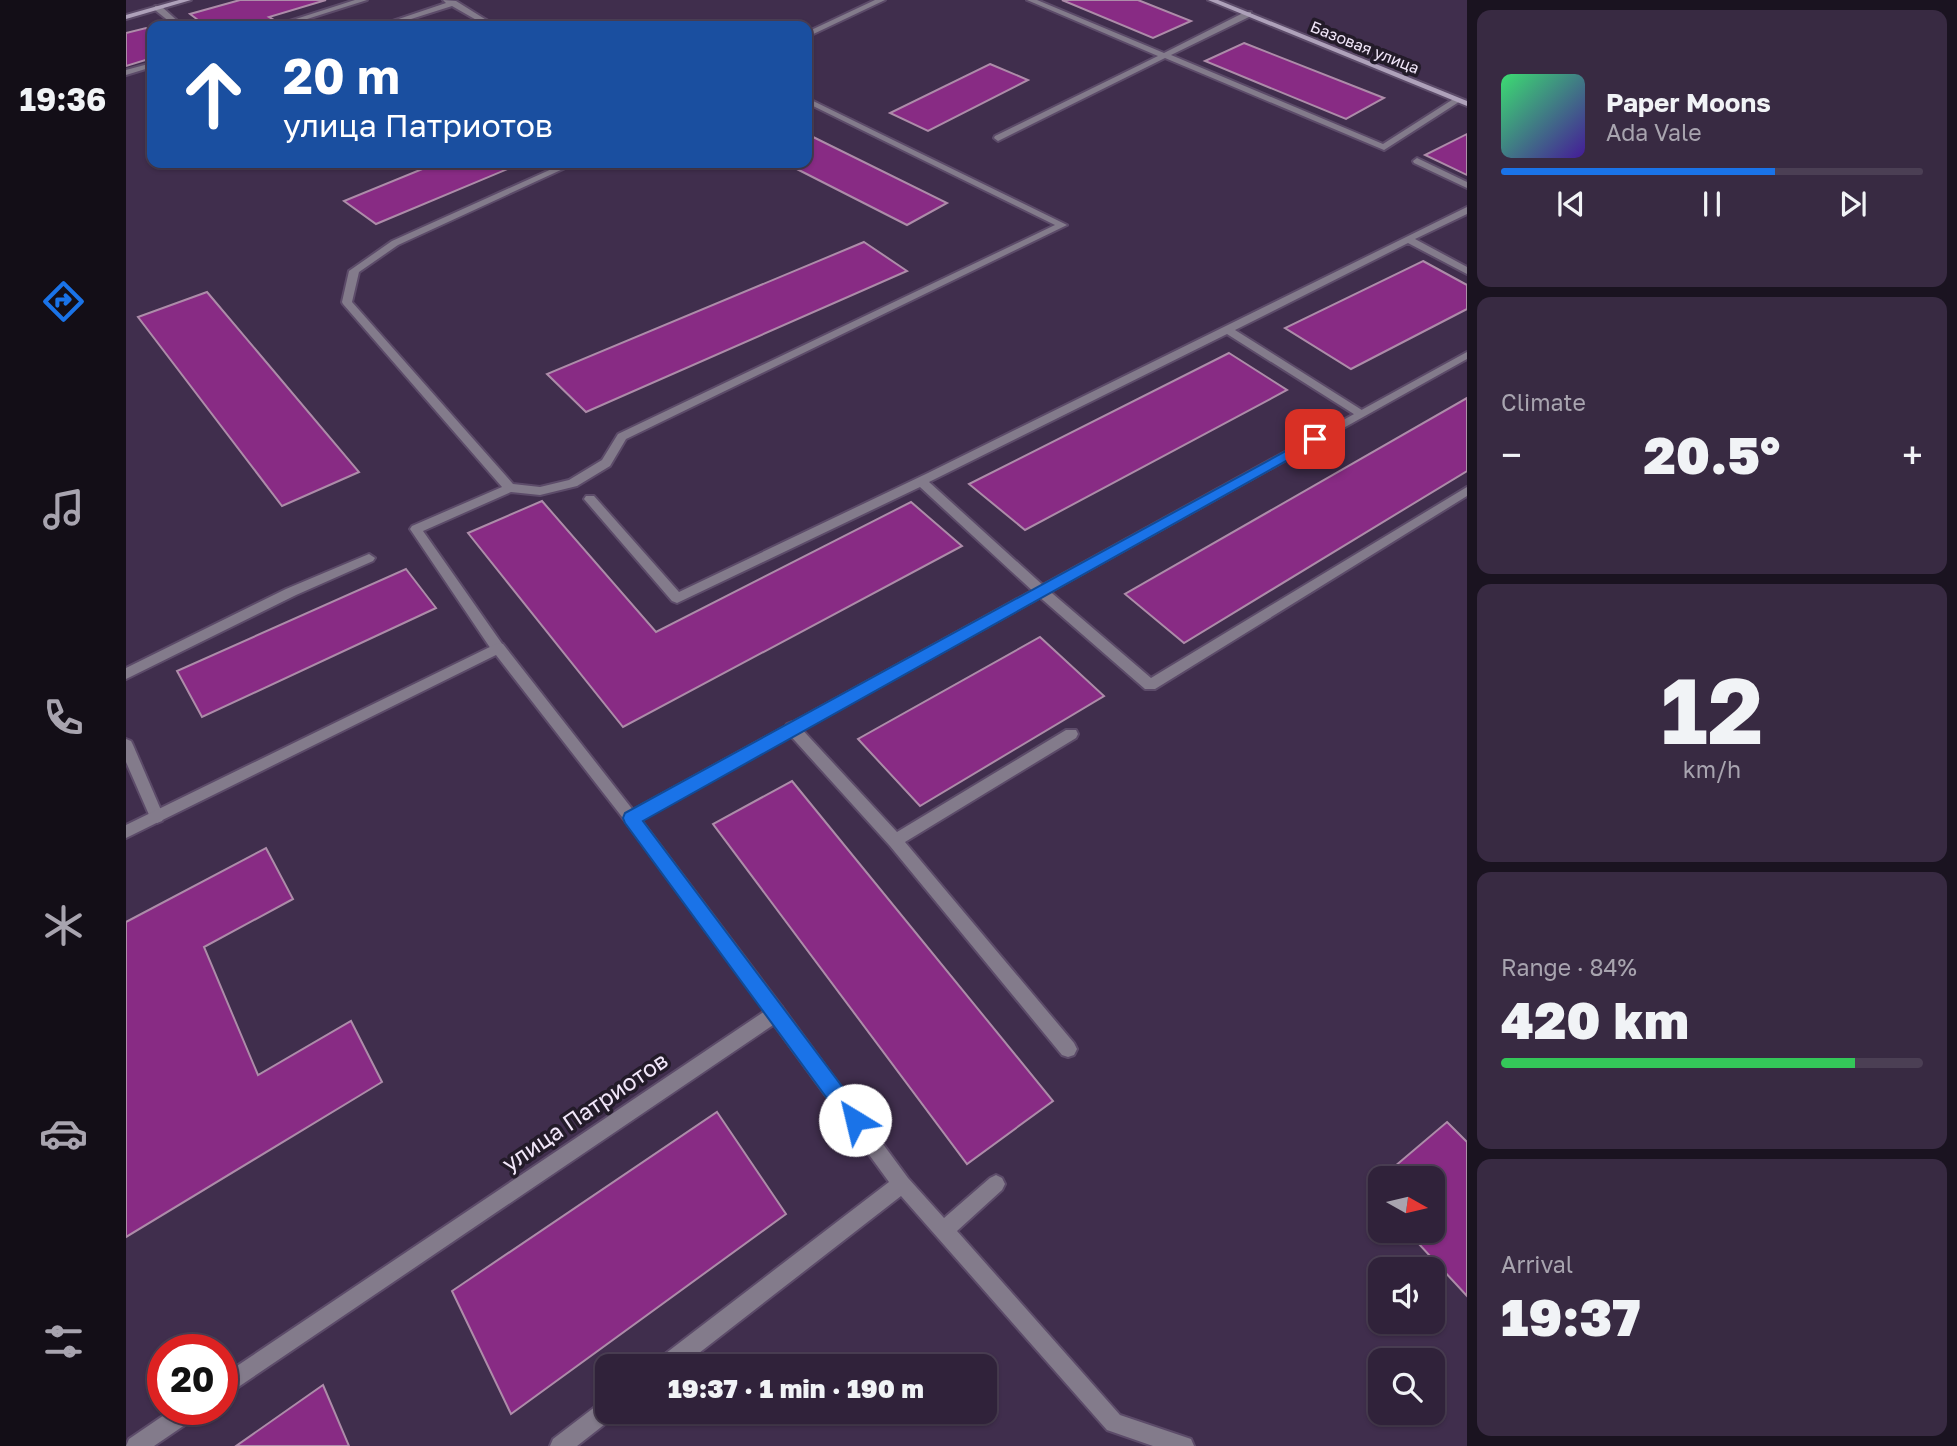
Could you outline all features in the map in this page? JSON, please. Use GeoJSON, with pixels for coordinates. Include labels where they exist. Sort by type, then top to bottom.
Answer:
{"type":"FeatureCollection","features":[{"type":"Feature","properties":{"kind":"main road"},"geometry":{"type":"LineString","coordinates":[[126,17],[187,0]]}},
{"type":"Feature","properties":{"kind":"main road","name":"Базовая улица"},"geometry":{"type":"LineString","coordinates":[[1212,0],[1463,102]]}},
{"type":"Feature","properties":{"kind":"street"},"geometry":{"type":"LineString","coordinates":[[294,21],[363,0]]}},
{"type":"Feature","properties":{"kind":"street"},"geometry":{"type":"LineString","coordinates":[[812,32],[881,0]]}},
{"type":"Feature","properties":{"kind":"street"},"geometry":{"type":"LineString","coordinates":[[1031,0],[1384,147],[1463,102]]}},
{"type":"Feature","properties":{"kind":"street"},"geometry":{"type":"LineString","coordinates":[[396,21],[450,2],[483,21]]}},
{"type":"Feature","properties":{"kind":"street"},"geometry":{"type":"LineString","coordinates":[[158,8],[173,21]]}},
{"type":"Feature","properties":{"kind":"street"},"geometry":{"type":"LineString","coordinates":[[998,138],[1248,14]]}},
{"type":"Feature","properties":{"kind":"street"},"geometry":{"type":"LineString","coordinates":[[126,73],[147,67]]}},
{"type":"Feature","properties":{"kind":"street"},"geometry":{"type":"LineString","coordinates":[[812,102],[1062,225],[622,437],[606,463],[573,483],[540,491],[510,488],[416,529],[498,649],[631,818],[902,1184],[1114,1423],[1184,1446]]}},
{"type":"Feature","properties":{"kind":"street"},"geometry":{"type":"LineString","coordinates":[[1417,161],[1467,185]]}},
{"type":"Feature","properties":{"kind":"street"},"geometry":{"type":"LineString","coordinates":[[510,488],[347,302],[354,271],[395,243],[561,168]]}},
{"type":"Feature","properties":{"kind":"street"},"geometry":{"type":"LineString","coordinates":[[590,499],[677,598],[1228,330],[1467,209]]}},
{"type":"Feature","properties":{"kind":"street"},"geometry":{"type":"LineString","coordinates":[[1409,240],[1467,271]]}},
{"type":"Feature","properties":{"kind":"street"},"geometry":{"type":"LineString","coordinates":[[1228,330],[1361,414]]}},
{"type":"Feature","properties":{"kind":"street"},"geometry":{"type":"LineString","coordinates":[[631,818],[1467,355]]}},
{"type":"Feature","properties":{"kind":"street"},"geometry":{"type":"LineString","coordinates":[[921,481],[1041,591],[1150,685],[1467,491]]}},
{"type":"Feature","properties":{"kind":"street"},"geometry":{"type":"LineString","coordinates":[[126,674],[369,558]]}},
{"type":"Feature","properties":{"kind":"street"},"geometry":{"type":"LineString","coordinates":[[126,832],[498,649]]}},
{"type":"Feature","properties":{"kind":"street"},"geometry":{"type":"LineString","coordinates":[[792,729],[895,841],[1068,1049]]}},
{"type":"Feature","properties":{"kind":"street"},"geometry":{"type":"LineString","coordinates":[[895,841],[1070,734]]}},
{"type":"Feature","properties":{"kind":"street"},"geometry":{"type":"LineString","coordinates":[[126,744],[157,817]]}},
{"type":"Feature","properties":{"kind":"street","name":"улица Патриотов"},"geometry":{"type":"LineString","coordinates":[[238,1377],[776,1013]]}},
{"type":"Feature","properties":{"kind":"street"},"geometry":{"type":"LineString","coordinates":[[681,1354],[902,1184]]}},
{"type":"Feature","properties":{"kind":"street"},"geometry":{"type":"LineString","coordinates":[[943,1231],[996,1184]]}},
{"type":"Feature","properties":{"kind":"street"},"geometry":{"type":"LineString","coordinates":[[561,1446],[595,1419]]}},
{"type":"Feature","properties":{"kind":"street"},"geometry":{"type":"LineString","coordinates":[[136,1446],[167,1425]]}},
{"type":"Feature","properties":{"kind":"building"},"geometry":{"type":"Polygon","coordinates":[[[240,0],[326,0],[269,17],[274,20],[271,21],[199,21],[190,14],[240,0]]]}},
{"type":"Feature","properties":{"kind":"building"},"geometry":{"type":"Polygon","coordinates":[[[1062,0],[1138,0],[1191,21],[1153,38],[1062,0]]]}},
{"type":"Feature","properties":{"kind":"building"},"geometry":{"type":"Polygon","coordinates":[[[147,29],[147,60],[126,66],[126,33],[147,29]]]}},
{"type":"Feature","properties":{"kind":"building"},"geometry":{"type":"Polygon","coordinates":[[[1244,43],[1384,98],[1346,119],[1205,61],[1244,43]]]}},
{"type":"Feature","properties":{"kind":"building"},"geometry":{"type":"Polygon","coordinates":[[[990,64],[1028,80],[928,131],[890,113],[990,64]]]}},
{"type":"Feature","properties":{"kind":"building"},"geometry":{"type":"Polygon","coordinates":[[[1467,134],[1467,175],[1425,155],[1467,134]]]}},
{"type":"Feature","properties":{"kind":"building"},"geometry":{"type":"Polygon","coordinates":[[[812,136],[947,203],[907,225],[795,168],[812,168],[812,136]]]}},
{"type":"Feature","properties":{"kind":"building"},"geometry":{"type":"Polygon","coordinates":[[[425,168],[510,168],[376,224],[344,201],[425,168]]]}},
{"type":"Feature","properties":{"kind":"building"},"geometry":{"type":"Polygon","coordinates":[[[864,242],[907,271],[586,412],[547,374],[864,242]]]}},
{"type":"Feature","properties":{"kind":"building"},"geometry":{"type":"Polygon","coordinates":[[[1423,261],[1467,285],[1467,309],[1351,369],[1285,328],[1423,261]]]}},
{"type":"Feature","properties":{"kind":"building"},"geometry":{"type":"Polygon","coordinates":[[[207,292],[359,472],[282,506],[138,317],[207,292]]]}},
{"type":"Feature","properties":{"kind":"building"},"geometry":{"type":"Polygon","coordinates":[[[1229,353],[1287,390],[1025,530],[969,484],[1229,353]]]}},
{"type":"Feature","properties":{"kind":"building"},"geometry":{"type":"Polygon","coordinates":[[[1467,398],[1467,471],[1184,643],[1125,594],[1467,398]]]}},
{"type":"Feature","properties":{"kind":"building"},"geometry":{"type":"Polygon","coordinates":[[[542,501],[656,632],[911,502],[962,546],[623,727],[468,533],[542,501]]]}},
{"type":"Feature","properties":{"kind":"building"},"geometry":{"type":"Polygon","coordinates":[[[406,569],[436,608],[202,717],[177,671],[406,569]]]}},
{"type":"Feature","properties":{"kind":"building"},"geometry":{"type":"Polygon","coordinates":[[[1040,637],[1104,696],[920,806],[858,739],[1040,637]]]}},
{"type":"Feature","properties":{"kind":"building"},"geometry":{"type":"Polygon","coordinates":[[[792,781],[1053,1101],[967,1164],[713,824],[792,781]]]}},
{"type":"Feature","properties":{"kind":"building"},"geometry":{"type":"Polygon","coordinates":[[[266,848],[293,899],[204,947],[258,1075],[351,1021],[382,1082],[126,1237],[126,922],[266,848]]]}},
{"type":"Feature","properties":{"kind":"building"},"geometry":{"type":"Polygon","coordinates":[[[717,1112],[786,1214],[511,1414],[452,1291],[717,1112]]]}},
{"type":"Feature","properties":{"kind":"building"},"geometry":{"type":"Polygon","coordinates":[[[1447,1122],[1467,1142],[1467,1296],[1445,1272],[1445,1257],[1431,1257],[1418,1243],[1446,1242],[1446,1166],[1395,1166],[1447,1122]]]}},
{"type":"Feature","properties":{"kind":"building"},"geometry":{"type":"Polygon","coordinates":[[[323,1385],[349,1446],[236,1446],[323,1385]]]}},
{"type":"Feature","properties":{"kind":"route"},"geometry":{"type":"LineString","coordinates":[[855,1120],[631,818],[1315,439]]}}]}
